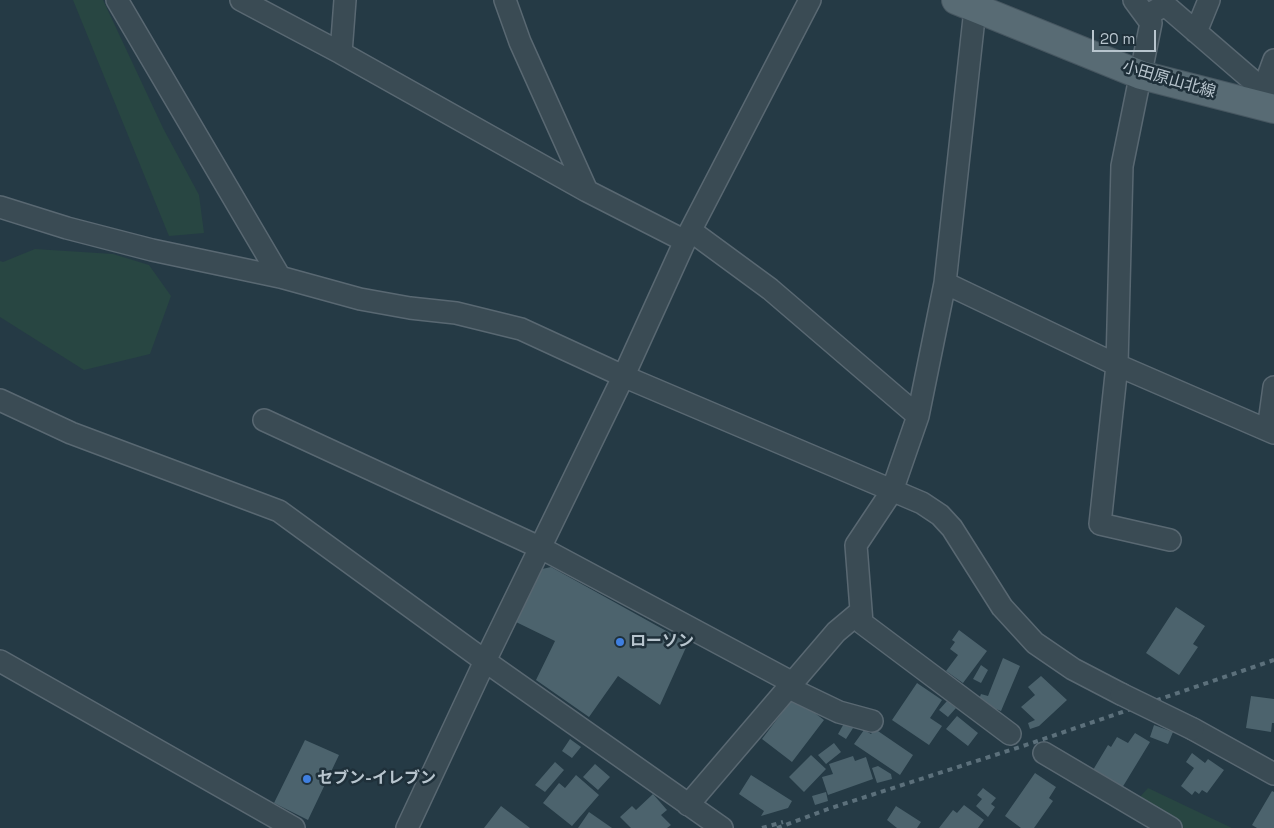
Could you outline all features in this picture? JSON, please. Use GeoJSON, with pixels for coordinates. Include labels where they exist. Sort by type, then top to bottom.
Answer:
{"type":"FeatureCollection","features":[{"type":"Feature","properties":{"kind":"main road","name":"小田原山北線"},"geometry":{"type":"LineString","coordinates":[[965,4],[1141,75],[1270,99]]}},
{"type":"Feature","properties":{"kind":"street"},"geometry":{"type":"LineString","coordinates":[[117,0],[280,277]]}},
{"type":"Feature","properties":{"kind":"street"},"geometry":{"type":"LineString","coordinates":[[241,0],[341,53],[587,191],[688,236],[770,289],[918,416]]}},
{"type":"Feature","properties":{"kind":"street"},"geometry":{"type":"LineString","coordinates":[[341,53],[345,0]]}},
{"type":"Feature","properties":{"kind":"street"},"geometry":{"type":"LineString","coordinates":[[505,0],[520,42],[587,191]]}},
{"type":"Feature","properties":{"kind":"street"},"geometry":{"type":"LineString","coordinates":[[407,828],[688,236],[810,0]]}},
{"type":"Feature","properties":{"kind":"street"},"geometry":{"type":"LineString","coordinates":[[1196,32],[1209,0]]}},
{"type":"Feature","properties":{"kind":"street"},"geometry":{"type":"LineString","coordinates":[[965,4],[945,283],[918,416],[892,491],[856,545],[862,623],[1010,734]]}},
{"type":"Feature","properties":{"kind":"street"},"geometry":{"type":"LineString","coordinates":[[1170,540],[1100,524],[1117,365],[1122,166],[1151,23],[1140,8],[1165,5],[1270,99]]}},
{"type":"Feature","properties":{"kind":"street"},"geometry":{"type":"LineString","coordinates":[[1270,99],[1274,60]]}},
{"type":"Feature","properties":{"kind":"street"},"geometry":{"type":"LineString","coordinates":[[0,207],[67,228],[152,250],[280,277],[360,299],[410,308],[456,313],[521,329],[623,376],[922,504],[940,515],[952,528],[1002,607],[1035,643],[1073,670],[1193,728],[1274,774]]}},
{"type":"Feature","properties":{"kind":"street"},"geometry":{"type":"LineString","coordinates":[[945,283],[1117,365],[1271,432],[1274,387]]}},
{"type":"Feature","properties":{"kind":"street"},"geometry":{"type":"LineString","coordinates":[[0,400],[71,433],[279,511],[485,662],[722,828]]}},
{"type":"Feature","properties":{"kind":"street"},"geometry":{"type":"LineString","coordinates":[[264,420],[540,548],[791,685],[831,709],[872,721]]}},
{"type":"Feature","properties":{"kind":"street"},"geometry":{"type":"LineString","coordinates":[[688,805],[836,632],[862,611]]}},
{"type":"Feature","properties":{"kind":"street"},"geometry":{"type":"LineString","coordinates":[[0,661],[294,828]]}},
{"type":"Feature","properties":{"kind":"street"},"geometry":{"type":"LineString","coordinates":[[1044,753],[1171,828]]}},
{"type":"Feature","properties":{"kind":"green space"},"geometry":{"type":"Polygon","coordinates":[[[73,0],[103,0],[163,128],[199,195],[204,233],[169,236],[73,0]]]}},
{"type":"Feature","properties":{"kind":"green space"},"geometry":{"type":"Polygon","coordinates":[[[35,249],[113,254],[149,265],[171,296],[150,354],[84,370],[0,317],[0,261],[3,262],[35,249]]]}},
{"type":"Feature","properties":{"kind":"green space"},"geometry":{"type":"Polygon","coordinates":[[[1148,788],[1232,828],[1184,828],[1139,798],[1148,788]]]}},
{"type":"Feature","properties":{"kind":"building","name":"ローソン"},"geometry":{"type":"Polygon","coordinates":[[[551,567],[688,643],[660,705],[618,676],[589,717],[536,680],[555,641],[516,622],[542,569],[551,567]]]}},
{"type":"Feature","properties":{"kind":"building"},"geometry":{"type":"Polygon","coordinates":[[[1176,607],[1205,626],[1193,644],[1198,647],[1179,675],[1146,653],[1176,607]]]}},
{"type":"Feature","properties":{"kind":"building"},"geometry":{"type":"Polygon","coordinates":[[[959,630],[987,651],[963,683],[946,671],[958,655],[950,649],[955,642],[952,640],[959,630]]]}},
{"type":"Feature","properties":{"kind":"building"},"geometry":{"type":"Polygon","coordinates":[[[1003,658],[1020,666],[1001,711],[978,702],[981,694],[988,696],[1003,658]]]}},
{"type":"Feature","properties":{"kind":"building"},"geometry":{"type":"Polygon","coordinates":[[[981,665],[988,670],[981,683],[973,679],[981,665]]]}},
{"type":"Feature","properties":{"kind":"building"},"geometry":{"type":"Polygon","coordinates":[[[1041,676],[1067,700],[1039,726],[1030,729],[1028,723],[1035,720],[1021,707],[1035,695],[1028,687],[1041,676]]]}},
{"type":"Feature","properties":{"kind":"building"},"geometry":{"type":"Polygon","coordinates":[[[917,683],[942,700],[930,718],[942,726],[929,745],[892,720],[917,683]]]}},
{"type":"Feature","properties":{"kind":"building"},"geometry":{"type":"Polygon","coordinates":[[[1251,696],[1274,699],[1274,723],[1272,723],[1271,732],[1246,728],[1251,696]]]}},
{"type":"Feature","properties":{"kind":"building"},"geometry":{"type":"Polygon","coordinates":[[[794,697],[824,720],[792,762],[762,739],[794,697]]]}},
{"type":"Feature","properties":{"kind":"building"},"geometry":{"type":"Polygon","coordinates":[[[947,701],[956,708],[948,717],[939,710],[947,701]]]}},
{"type":"Feature","properties":{"kind":"building"},"geometry":{"type":"Polygon","coordinates":[[[957,716],[978,733],[968,746],[946,729],[957,716]]]}},
{"type":"Feature","properties":{"kind":"building"},"geometry":{"type":"Polygon","coordinates":[[[846,720],[855,725],[846,739],[838,734],[846,720]]]}},
{"type":"Feature","properties":{"kind":"building"},"geometry":{"type":"Polygon","coordinates":[[[1154,725],[1173,732],[1168,744],[1150,737],[1154,725]]]}},
{"type":"Feature","properties":{"kind":"building"},"geometry":{"type":"Polygon","coordinates":[[[875,729],[913,755],[900,775],[854,744],[864,730],[871,734],[875,729]]]}},
{"type":"Feature","properties":{"kind":"building"},"geometry":{"type":"Polygon","coordinates":[[[1135,733],[1150,742],[1122,788],[1093,770],[1108,745],[1111,747],[1117,737],[1128,743],[1135,733]]]}},
{"type":"Feature","properties":{"kind":"building"},"geometry":{"type":"Polygon","coordinates":[[[570,739],[581,747],[572,758],[562,751],[570,739]]]}},
{"type":"Feature","properties":{"kind":"building","name":"セブン-イレブン"},"geometry":{"type":"Polygon","coordinates":[[[305,740],[339,755],[308,820],[274,803],[305,740]]]}},
{"type":"Feature","properties":{"kind":"building"},"geometry":{"type":"Polygon","coordinates":[[[834,743],[841,752],[826,764],[818,755],[834,743]]]}},
{"type":"Feature","properties":{"kind":"building"},"geometry":{"type":"Polygon","coordinates":[[[1192,753],[1205,763],[1208,759],[1224,770],[1207,793],[1202,790],[1199,794],[1195,791],[1192,795],[1181,786],[1194,768],[1186,762],[1192,753]]]}},
{"type":"Feature","properties":{"kind":"building"},"geometry":{"type":"Polygon","coordinates":[[[811,755],[826,769],[804,792],[789,777],[811,755]]]}},
{"type":"Feature","properties":{"kind":"building"},"geometry":{"type":"Polygon","coordinates":[[[853,756],[855,761],[866,757],[873,779],[828,795],[822,777],[833,774],[829,764],[853,756]]]}},
{"type":"Feature","properties":{"kind":"building"},"geometry":{"type":"Polygon","coordinates":[[[555,762],[564,770],[545,792],[535,785],[555,762]]]}},
{"type":"Feature","properties":{"kind":"building"},"geometry":{"type":"Polygon","coordinates":[[[595,764],[610,777],[598,790],[583,777],[595,764]]]}},
{"type":"Feature","properties":{"kind":"building"},"geometry":{"type":"Polygon","coordinates":[[[878,766],[891,774],[892,779],[877,783],[872,768],[878,766]]]}},
{"type":"Feature","properties":{"kind":"building"},"geometry":{"type":"Polygon","coordinates":[[[1035,773],[1056,787],[1049,798],[1053,801],[1034,828],[1021,828],[1005,816],[1035,773]]]}},
{"type":"Feature","properties":{"kind":"building"},"geometry":{"type":"Polygon","coordinates":[[[576,775],[599,795],[572,826],[543,803],[559,783],[565,788],[576,775]]]}},
{"type":"Feature","properties":{"kind":"building"},"geometry":{"type":"Polygon","coordinates":[[[751,775],[792,801],[788,808],[761,816],[764,811],[739,794],[751,775]]]}},
{"type":"Feature","properties":{"kind":"building"},"geometry":{"type":"Polygon","coordinates":[[[983,788],[996,798],[991,804],[995,807],[988,817],[976,806],[982,799],[977,795],[983,788]]]}},
{"type":"Feature","properties":{"kind":"building"},"geometry":{"type":"Polygon","coordinates":[[[1272,791],[1274,792],[1274,828],[1257,828],[1252,825],[1272,791]]]}},
{"type":"Feature","properties":{"kind":"building"},"geometry":{"type":"Polygon","coordinates":[[[826,792],[828,801],[815,805],[812,796],[826,792]]]}},
{"type":"Feature","properties":{"kind":"building"},"geometry":{"type":"Polygon","coordinates":[[[653,794],[667,810],[661,815],[671,825],[667,828],[631,828],[620,817],[632,806],[636,810],[653,794]]]}},
{"type":"Feature","properties":{"kind":"building"},"geometry":{"type":"Polygon","coordinates":[[[964,805],[984,820],[978,828],[939,828],[953,810],[957,813],[964,805]]]}},
{"type":"Feature","properties":{"kind":"building"},"geometry":{"type":"Polygon","coordinates":[[[501,806],[530,828],[484,828],[501,806]]]}},
{"type":"Feature","properties":{"kind":"building"},"geometry":{"type":"Polygon","coordinates":[[[896,806],[921,822],[917,828],[897,828],[887,820],[896,806]]]}},
{"type":"Feature","properties":{"kind":"building"},"geometry":{"type":"Polygon","coordinates":[[[589,812],[612,828],[578,828],[589,812]]]}},
{"type":"Feature","properties":{"kind":"railway"},"geometry":{"type":"LineString","coordinates":[[777,828],[828,809],[1029,744],[1274,660]]}},
{"type":"Feature","properties":{"kind":"railway"},"geometry":{"type":"LineString","coordinates":[[762,828],[783,822]]}},
{"type":"Feature","properties":{"kind":"place","name":"ローソン"},"geometry":{"type":"Point","coordinates":[620,642]}},
{"type":"Feature","properties":{"kind":"place","name":"セブン-イレブン"},"geometry":{"type":"Point","coordinates":[307,779]}}]}
